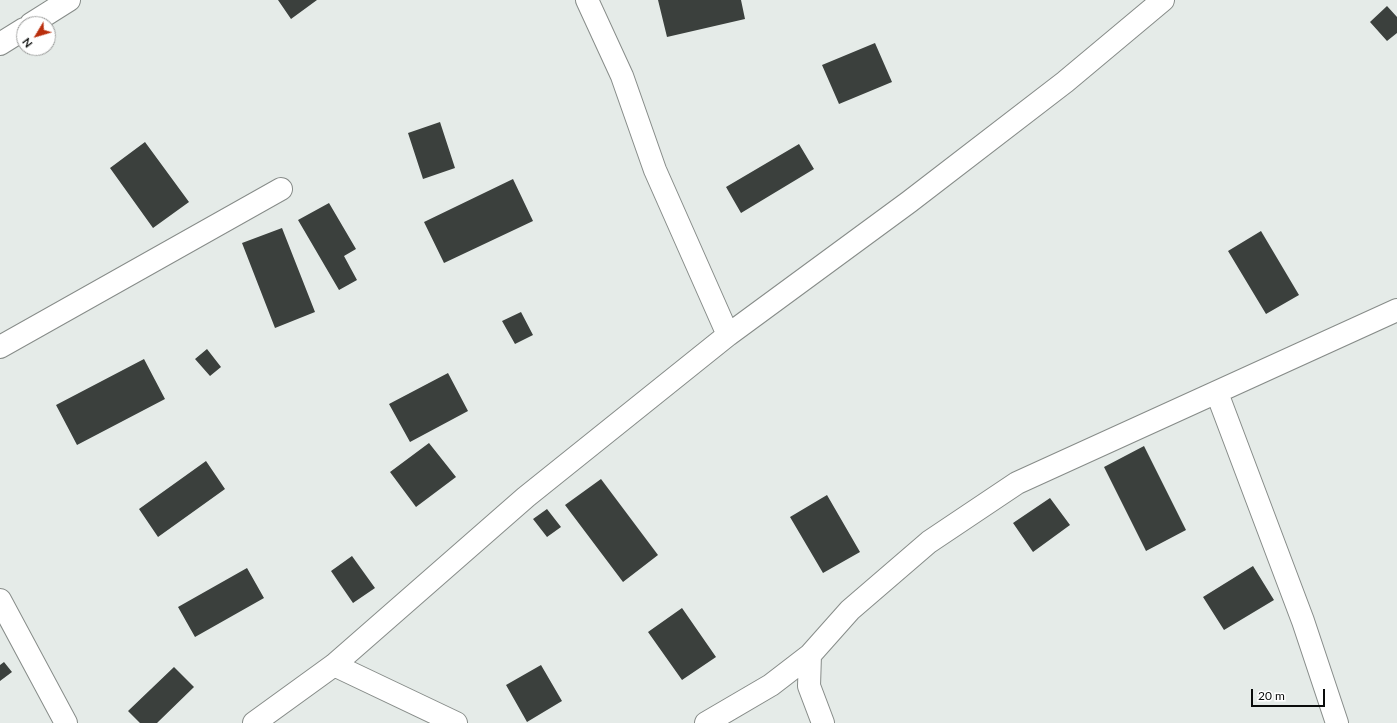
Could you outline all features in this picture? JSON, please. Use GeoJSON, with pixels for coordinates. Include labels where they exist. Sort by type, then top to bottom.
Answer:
{"type":"FeatureCollection","features":[{"type":"Feature","properties":{"kind":"street"},"geometry":{"type":"LineString","coordinates":[[44,16],[69,0]]}},
{"type":"Feature","properties":{"kind":"street"},"geometry":{"type":"LineString","coordinates":[[587,0],[622,76],[655,170],[728,335]]}},
{"type":"Feature","properties":{"kind":"street"},"geometry":{"type":"LineString","coordinates":[[254,723],[334,665],[526,496],[728,335],[909,202],[1065,82],[1163,0]]}},
{"type":"Feature","properties":{"kind":"street"},"geometry":{"type":"LineString","coordinates":[[0,44],[16,33]]}},
{"type":"Feature","properties":{"kind":"street"},"geometry":{"type":"LineString","coordinates":[[0,347],[281,189]]}},
{"type":"Feature","properties":{"kind":"street"},"geometry":{"type":"LineString","coordinates":[[706,723],[771,685],[810,655],[850,610],[929,542],[1017,483],[1397,310]]}},
{"type":"Feature","properties":{"kind":"street"},"geometry":{"type":"LineString","coordinates":[[1216,393],[1303,621],[1337,723]]}},
{"type":"Feature","properties":{"kind":"street"},"geometry":{"type":"LineString","coordinates":[[0,600],[66,723]]}},
{"type":"Feature","properties":{"kind":"street"},"geometry":{"type":"LineString","coordinates":[[810,655],[809,686],[823,723]]}},
{"type":"Feature","properties":{"kind":"street"},"geometry":{"type":"LineString","coordinates":[[334,665],[456,723]]}},
{"type":"Feature","properties":{"kind":"building"},"geometry":{"type":"Polygon","coordinates":[[[278,0],[317,0],[291,19],[278,0]]]}},
{"type":"Feature","properties":{"kind":"building"},"geometry":{"type":"Polygon","coordinates":[[[658,0],[741,0],[745,19],[667,37],[658,0]]]}},
{"type":"Feature","properties":{"kind":"building"},"geometry":{"type":"Polygon","coordinates":[[[1387,6],[1397,17],[1397,33],[1387,41],[1370,22],[1387,6]]]}},
{"type":"Feature","properties":{"kind":"building"},"geometry":{"type":"Polygon","coordinates":[[[875,43],[892,82],[839,104],[822,65],[875,43]]]}},
{"type":"Feature","properties":{"kind":"building"},"geometry":{"type":"Polygon","coordinates":[[[440,122],[455,168],[423,179],[408,133],[440,122]]]}},
{"type":"Feature","properties":{"kind":"building"},"geometry":{"type":"Polygon","coordinates":[[[145,142],[189,202],[153,228],[110,168],[145,142]]]}},
{"type":"Feature","properties":{"kind":"building"},"geometry":{"type":"Polygon","coordinates":[[[799,144],[814,169],[741,213],[726,187],[799,144]]]}},
{"type":"Feature","properties":{"kind":"building"},"geometry":{"type":"Polygon","coordinates":[[[513,179],[533,221],[444,263],[424,222],[513,179]]]}},
{"type":"Feature","properties":{"kind":"building"},"geometry":{"type":"Polygon","coordinates":[[[329,203],[356,249],[344,256],[357,280],[339,290],[298,220],[329,203]]]}},
{"type":"Feature","properties":{"kind":"building"},"geometry":{"type":"Polygon","coordinates":[[[282,228],[315,312],[275,328],[242,243],[282,228]]]}},
{"type":"Feature","properties":{"kind":"building"},"geometry":{"type":"Polygon","coordinates":[[[1261,231],[1299,295],[1266,314],[1228,251],[1261,231]]]}},
{"type":"Feature","properties":{"kind":"building"},"geometry":{"type":"Polygon","coordinates":[[[521,312],[533,335],[515,344],[502,321],[521,312]]]}},
{"type":"Feature","properties":{"kind":"building"},"geometry":{"type":"Polygon","coordinates":[[[207,349],[221,367],[210,376],[195,359],[207,349]]]}},
{"type":"Feature","properties":{"kind":"building"},"geometry":{"type":"Polygon","coordinates":[[[144,359],[165,399],[77,445],[56,405],[144,359]]]}},
{"type":"Feature","properties":{"kind":"building"},"geometry":{"type":"Polygon","coordinates":[[[448,373],[468,411],[410,442],[389,404],[448,373]]]}},
{"type":"Feature","properties":{"kind":"building"},"geometry":{"type":"Polygon","coordinates":[[[429,443],[456,477],[416,507],[390,472],[429,443]]]}},
{"type":"Feature","properties":{"kind":"building"},"geometry":{"type":"Polygon","coordinates":[[[1144,446],[1186,530],[1146,551],[1104,467],[1144,446]]]}},
{"type":"Feature","properties":{"kind":"building"},"geometry":{"type":"Polygon","coordinates":[[[206,461],[225,489],[158,537],[139,509],[206,461]]]}},
{"type":"Feature","properties":{"kind":"building"},"geometry":{"type":"Polygon","coordinates":[[[601,479],[658,555],[623,582],[565,505],[601,479]]]}},
{"type":"Feature","properties":{"kind":"building"},"geometry":{"type":"Polygon","coordinates":[[[827,495],[860,552],[823,573],[790,517],[827,495]]]}},
{"type":"Feature","properties":{"kind":"building"},"geometry":{"type":"Polygon","coordinates":[[[1050,498],[1070,525],[1033,552],[1013,523],[1050,498]]]}},
{"type":"Feature","properties":{"kind":"building"},"geometry":{"type":"Polygon","coordinates":[[[547,509],[561,527],[547,537],[533,519],[547,509]]]}},
{"type":"Feature","properties":{"kind":"building"},"geometry":{"type":"Polygon","coordinates":[[[352,556],[375,588],[353,603],[331,571],[352,556]]]}},
{"type":"Feature","properties":{"kind":"building"},"geometry":{"type":"Polygon","coordinates":[[[1253,566],[1274,600],[1224,630],[1203,597],[1253,566]]]}},
{"type":"Feature","properties":{"kind":"building"},"geometry":{"type":"Polygon","coordinates":[[[247,568],[264,598],[195,637],[178,607],[247,568]]]}},
{"type":"Feature","properties":{"kind":"building"},"geometry":{"type":"Polygon","coordinates":[[[682,608],[716,657],[682,680],[648,632],[682,608]]]}},
{"type":"Feature","properties":{"kind":"building"},"geometry":{"type":"Polygon","coordinates":[[[4,662],[12,672],[0,681],[0,665],[4,662]]]}},
{"type":"Feature","properties":{"kind":"building"},"geometry":{"type":"Polygon","coordinates":[[[541,665],[562,701],[527,722],[506,685],[541,665]]]}},
{"type":"Feature","properties":{"kind":"building"},"geometry":{"type":"Polygon","coordinates":[[[174,667],[194,687],[157,723],[140,723],[128,711],[174,667]]]}}]}
